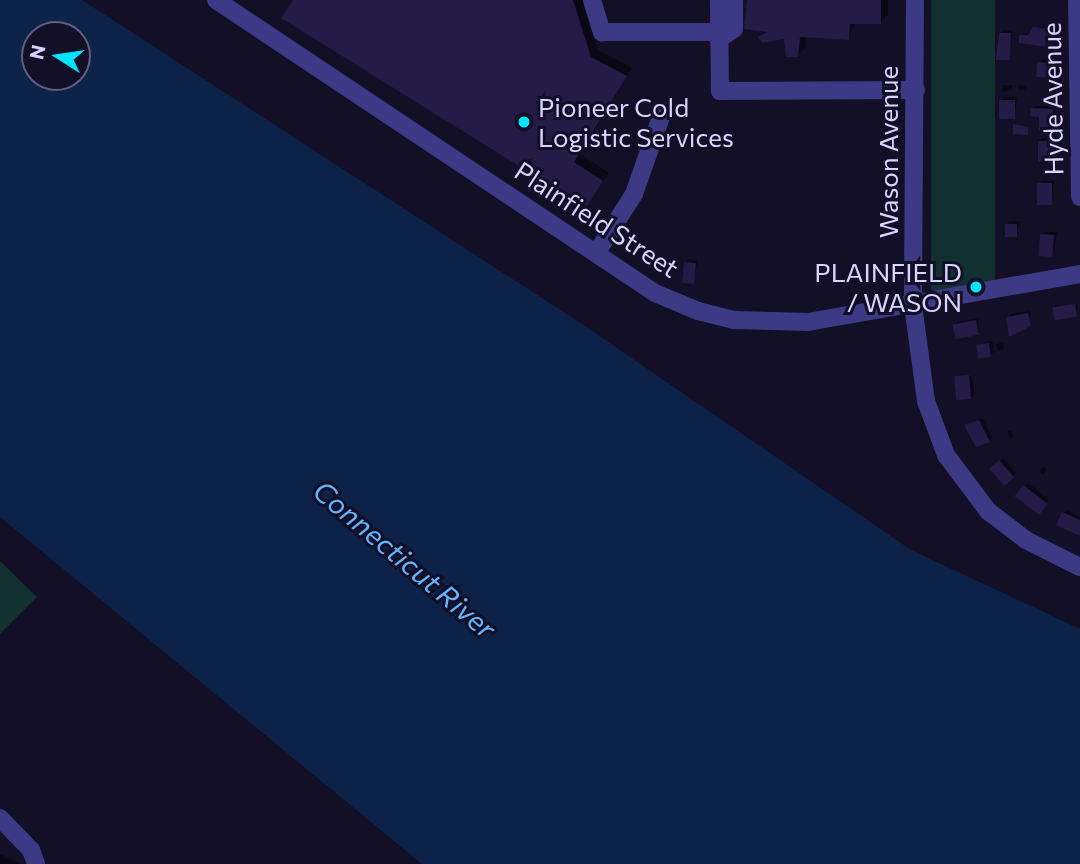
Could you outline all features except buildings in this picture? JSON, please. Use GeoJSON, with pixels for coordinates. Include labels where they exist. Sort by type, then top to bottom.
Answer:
{"type":"FeatureCollection","features":[{"type":"Feature","properties":{"kind":"street","name":"Plainfield Street"},"geometry":{"type":"LineString","coordinates":[[216,0],[655,293],[698,311],[735,320],[808,322],[1080,274]]}},
{"type":"Feature","properties":{"kind":"street"},"geometry":{"type":"LineString","coordinates":[[592,0],[602,32],[719,35],[734,29],[733,0]]}},
{"type":"Feature","properties":{"kind":"street"},"geometry":{"type":"LineString","coordinates":[[719,0],[720,91],[916,90]]}},
{"type":"Feature","properties":{"kind":"street","name":"Wason Avenue"},"geometry":{"type":"LineString","coordinates":[[915,0],[913,305],[926,401],[946,455],[1000,521],[1080,567]]}},
{"type":"Feature","properties":{"kind":"street","name":"Hyde Avenue"},"geometry":{"type":"LineString","coordinates":[[1077,0],[1080,197]]}},
{"type":"Feature","properties":{"kind":"street"},"geometry":{"type":"LineString","coordinates":[[597,252],[634,194],[663,111]]}},
{"type":"Feature","properties":{"kind":"street"},"geometry":{"type":"LineString","coordinates":[[0,818],[31,850],[36,864]]}},
{"type":"Feature","properties":{"kind":"green space"},"geometry":{"type":"Polygon","coordinates":[[[931,0],[995,0],[995,290],[931,290],[931,0]]]}},
{"type":"Feature","properties":{"kind":"green space"},"geometry":{"type":"Polygon","coordinates":[[[0,561],[37,597],[0,634],[0,561]]]}},
{"type":"Feature","properties":{"kind":"water","name":"Connecticut River"},"geometry":{"type":"Polygon","coordinates":[[[0,0],[82,0],[585,326],[911,550],[1080,629],[1080,864],[422,864],[0,517],[0,0]]]}},
{"type":"Feature","properties":{"kind":"place","name":"Pioneer Cold Logistic Services"},"geometry":{"type":"Point","coordinates":[524,122]}},
{"type":"Feature","properties":{"kind":"place","name":"PLAINFIELD / WASON"},"geometry":{"type":"Point","coordinates":[976,287]}}]}
